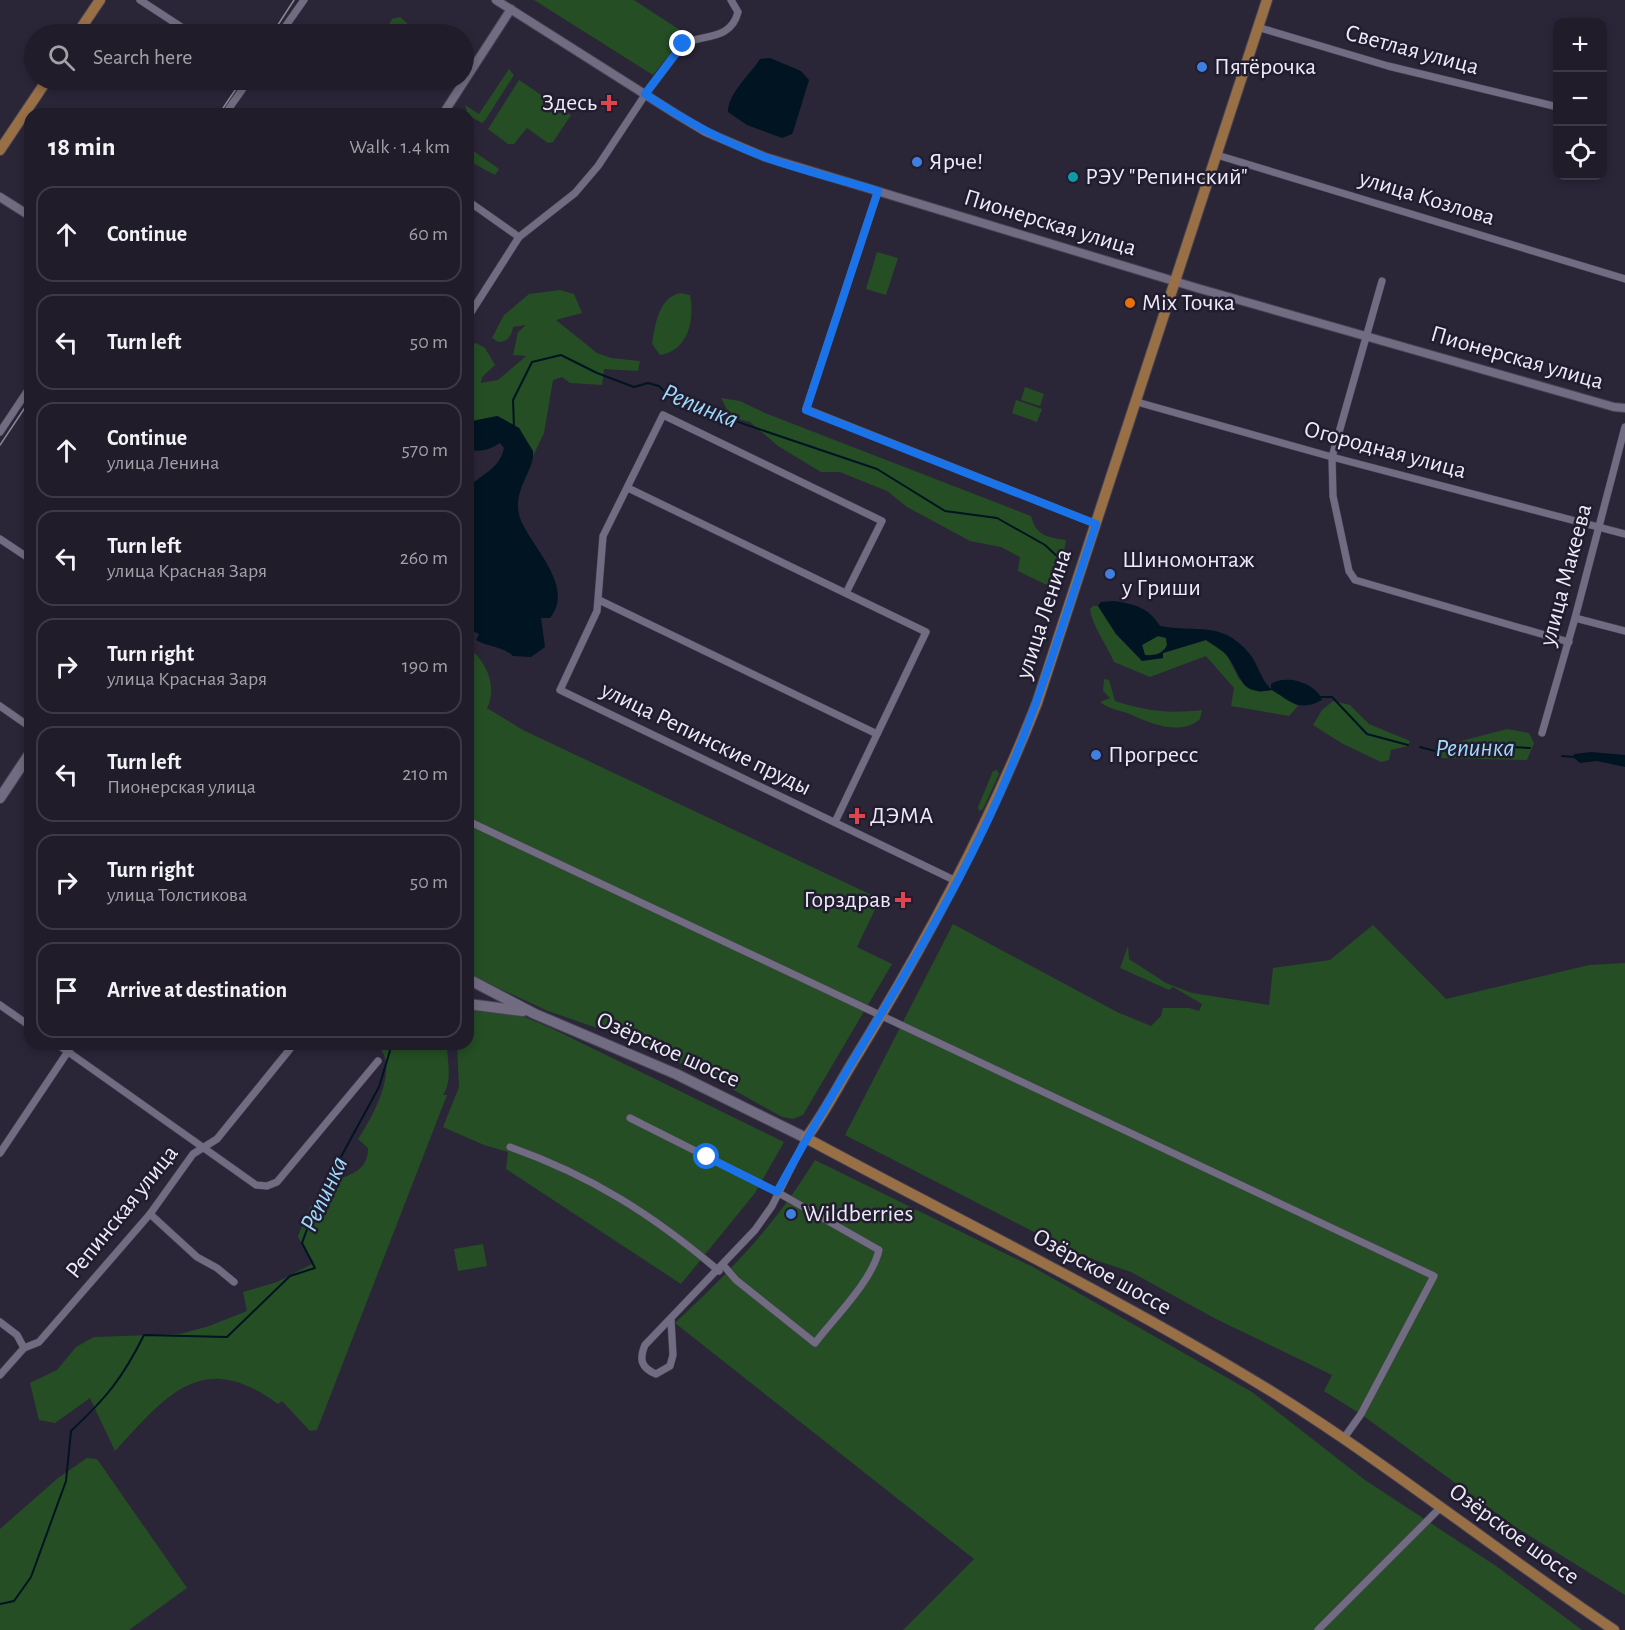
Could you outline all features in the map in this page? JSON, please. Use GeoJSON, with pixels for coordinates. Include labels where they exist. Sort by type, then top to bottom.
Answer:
{"type":"FeatureCollection","features":[{"type":"Feature","properties":{"kind":"main road"},"geometry":{"type":"LineString","coordinates":[[84,24],[100,0]]}},
{"type":"Feature","properties":{"kind":"main road","name":"улица Ленина"},"geometry":{"type":"LineString","coordinates":[[806,1138],[882,1015],[956,881],[986,825],[1029,724],[1137,402],[1266,0]]}},
{"type":"Feature","properties":{"kind":"main road"},"geometry":{"type":"LineString","coordinates":[[28,108],[40,90]]}},
{"type":"Feature","properties":{"kind":"main road"},"geometry":{"type":"LineString","coordinates":[[0,150],[24,114]]}},
{"type":"Feature","properties":{"kind":"main road"},"geometry":{"type":"LineString","coordinates":[[0,798],[24,762]]}},
{"type":"Feature","properties":{"kind":"main road"},"geometry":{"type":"LineString","coordinates":[[474,982],[535,1014]]}},
{"type":"Feature","properties":{"kind":"main road"},"geometry":{"type":"LineString","coordinates":[[474,1005],[535,1014]]}},
{"type":"Feature","properties":{"kind":"main road","name":"Озёрское шоссе"},"geometry":{"type":"LineString","coordinates":[[535,1014],[676,1074],[806,1138],[1151,1322],[1273,1392],[1344,1438],[1614,1630]]}},
{"type":"Feature","properties":{"kind":"street"},"geometry":{"type":"LineString","coordinates":[[140,0],[177,24]]}},
{"type":"Feature","properties":{"kind":"street"},"geometry":{"type":"LineString","coordinates":[[287,24],[304,0]]}},
{"type":"Feature","properties":{"kind":"street","name":"Пионерская улица"},"geometry":{"type":"LineString","coordinates":[[496,0],[706,132],[746,150],[1176,282],[1367,334],[1614,407],[1625,408]]}},
{"type":"Feature","properties":{"kind":"street"},"geometry":{"type":"LineString","coordinates":[[474,308],[519,237],[575,193],[598,166],[645,94],[683,44],[692,39],[705,39],[720,34],[736,19],[738,12],[731,0]]}},
{"type":"Feature","properties":{"kind":"street"},"geometry":{"type":"LineString","coordinates":[[474,66],[511,9]]}},
{"type":"Feature","properties":{"kind":"street","name":"Светлая улица"},"geometry":{"type":"LineString","coordinates":[[1257,27],[1388,66],[1553,106]]}},
{"type":"Feature","properties":{"kind":"street"},"geometry":{"type":"LineString","coordinates":[[229,108],[242,90]]}},
{"type":"Feature","properties":{"kind":"street"},"geometry":{"type":"LineString","coordinates":[[447,108],[459,90]]}},
{"type":"Feature","properties":{"kind":"street","name":"улица Козлова"},"geometry":{"type":"LineString","coordinates":[[1217,155],[1625,279]]}},
{"type":"Feature","properties":{"kind":"street"},"geometry":{"type":"LineString","coordinates":[[878,191],[806,410],[1096,524]]}},
{"type":"Feature","properties":{"kind":"street"},"geometry":{"type":"LineString","coordinates":[[0,197],[24,212]]}},
{"type":"Feature","properties":{"kind":"street"},"geometry":{"type":"LineString","coordinates":[[474,205],[519,237]]}},
{"type":"Feature","properties":{"kind":"street"},"geometry":{"type":"LineString","coordinates":[[1382,280],[1332,457],[1333,496],[1349,571],[1355,580],[1569,642]]}},
{"type":"Feature","properties":{"kind":"street"},"geometry":{"type":"LineString","coordinates":[[0,432],[24,396]]}},
{"type":"Feature","properties":{"kind":"street","name":"Огородная улица"},"geometry":{"type":"LineString","coordinates":[[1137,402],[1332,457],[1625,534]]}},
{"type":"Feature","properties":{"kind":"street","name":"улица Репинские пруды"},"geometry":{"type":"LineString","coordinates":[[835,822],[560,690],[597,611],[603,536],[663,416],[747,454],[882,521],[846,593]]}},
{"type":"Feature","properties":{"kind":"street","name":"улица Макеева"},"geometry":{"type":"LineString","coordinates":[[1542,733],[1569,642],[1625,427]]}},
{"type":"Feature","properties":{"kind":"street"},"geometry":{"type":"LineString","coordinates":[[628,488],[926,632],[835,822],[956,881]]}},
{"type":"Feature","properties":{"kind":"street"},"geometry":{"type":"LineString","coordinates":[[0,539],[24,555]]}},
{"type":"Feature","properties":{"kind":"street"},"geometry":{"type":"LineString","coordinates":[[599,600],[877,734]]}},
{"type":"Feature","properties":{"kind":"street"},"geometry":{"type":"LineString","coordinates":[[1575,618],[1625,631]]}},
{"type":"Feature","properties":{"kind":"street"},"geometry":{"type":"LineString","coordinates":[[0,706],[24,723]]}},
{"type":"Feature","properties":{"kind":"street"},"geometry":{"type":"LineString","coordinates":[[474,824],[1434,1276],[1361,1414],[1344,1438]]}},
{"type":"Feature","properties":{"kind":"street"},"geometry":{"type":"LineString","coordinates":[[0,1005],[24,1022]]}},
{"type":"Feature","properties":{"kind":"street"},"geometry":{"type":"LineString","coordinates":[[65,1050],[256,1185],[267,1186],[277,1182],[378,1061]]}},
{"type":"Feature","properties":{"kind":"street","name":"Репинская улица"},"geometry":{"type":"LineString","coordinates":[[0,1375],[24,1348],[39,1342],[150,1214],[193,1154],[217,1139],[289,1050]]}},
{"type":"Feature","properties":{"kind":"street"},"geometry":{"type":"LineString","coordinates":[[0,1154],[68,1052]]}},
{"type":"Feature","properties":{"kind":"street"},"geometry":{"type":"LineString","coordinates":[[510,1147],[549,1161],[598,1183],[736,1280],[815,1343],[863,1282],[879,1250],[777,1192],[630,1118]]}},
{"type":"Feature","properties":{"kind":"street"},"geometry":{"type":"LineString","coordinates":[[671,1320],[673,1355],[670,1366],[656,1374],[647,1371],[642,1364],[641,1354],[645,1346],[721,1269],[755,1230],[772,1206],[806,1138]]}},
{"type":"Feature","properties":{"kind":"street"},"geometry":{"type":"LineString","coordinates":[[150,1214],[197,1257],[217,1268],[234,1282]]}},
{"type":"Feature","properties":{"kind":"street"},"geometry":{"type":"LineString","coordinates":[[0,1322],[17,1335],[24,1348]]}},
{"type":"Feature","properties":{"kind":"street"},"geometry":{"type":"LineString","coordinates":[[1318,1630],[1441,1507]]}},
{"type":"Feature","properties":{"kind":"green space"},"geometry":{"type":"Polygon","coordinates":[[[534,0],[634,0],[686,34],[653,75],[534,0]]]}},
{"type":"Feature","properties":{"kind":"green space"},"geometry":{"type":"Polygon","coordinates":[[[400,17],[408,24],[389,24],[392,19],[400,17]]]}},
{"type":"Feature","properties":{"kind":"green space"},"geometry":{"type":"Polygon","coordinates":[[[509,69],[514,75],[482,123],[474,118],[474,111],[479,114],[509,69]]]}},
{"type":"Feature","properties":{"kind":"green space"},"geometry":{"type":"Polygon","coordinates":[[[519,80],[571,115],[553,142],[548,143],[527,128],[514,144],[508,144],[488,129],[519,80]]]}},
{"type":"Feature","properties":{"kind":"green space"},"geometry":{"type":"Polygon","coordinates":[[[474,151],[499,169],[495,175],[474,164],[474,151]]]}},
{"type":"Feature","properties":{"kind":"green space"},"geometry":{"type":"Polygon","coordinates":[[[877,252],[898,258],[886,295],[866,289],[877,252]]]}},
{"type":"Feature","properties":{"kind":"green space"},"geometry":{"type":"Polygon","coordinates":[[[560,290],[574,294],[582,313],[556,320],[597,353],[611,358],[640,361],[638,371],[604,369],[602,385],[570,383],[562,377],[553,380],[544,433],[533,456],[519,428],[498,416],[474,424],[474,344],[485,348],[495,365],[482,377],[481,383],[498,380],[526,356],[513,355],[518,332],[526,325],[513,327],[510,336],[504,341],[498,342],[492,338],[504,315],[529,294],[560,290]]]}},
{"type":"Feature","properties":{"kind":"green space"},"geometry":{"type":"Polygon","coordinates":[[[680,293],[690,295],[690,324],[683,341],[670,352],[660,355],[652,344],[656,321],[667,301],[680,293]]]}},
{"type":"Feature","properties":{"kind":"green space"},"geometry":{"type":"Polygon","coordinates":[[[1025,387],[1044,394],[1040,406],[1021,400],[1025,387]]]}},
{"type":"Feature","properties":{"kind":"green space"},"geometry":{"type":"Polygon","coordinates":[[[721,398],[740,401],[765,413],[1031,516],[1039,532],[1066,540],[1057,590],[1018,571],[1020,557],[1001,547],[970,541],[907,507],[887,491],[840,472],[821,472],[778,446],[750,422],[731,417],[721,398]]]}},
{"type":"Feature","properties":{"kind":"green space"},"geometry":{"type":"Polygon","coordinates":[[[1016,400],[1042,409],[1037,422],[1012,413],[1016,400]]]}},
{"type":"Feature","properties":{"kind":"green space"},"geometry":{"type":"Polygon","coordinates":[[[1098,606],[1116,634],[1142,660],[1163,658],[1163,653],[1206,640],[1226,654],[1239,679],[1259,692],[1272,690],[1298,706],[1289,716],[1231,706],[1234,688],[1206,656],[1150,677],[1114,662],[1091,615],[1090,609],[1098,606]]]}},
{"type":"Feature","properties":{"kind":"green space"},"geometry":{"type":"Polygon","coordinates":[[[1158,636],[1166,638],[1165,648],[1158,653],[1145,655],[1142,645],[1158,636]]]}},
{"type":"Feature","properties":{"kind":"green space"},"geometry":{"type":"Polygon","coordinates":[[[474,653],[485,667],[491,683],[487,708],[523,730],[880,899],[857,947],[892,964],[803,1115],[793,1119],[782,1117],[709,1076],[620,1036],[548,1011],[474,977],[474,653]]]}},
{"type":"Feature","properties":{"kind":"green space"},"geometry":{"type":"Polygon","coordinates":[[[1104,679],[1109,680],[1115,701],[1158,711],[1202,710],[1200,719],[1184,727],[1166,727],[1108,707],[1100,702],[1110,698],[1103,691],[1104,679]]]}},
{"type":"Feature","properties":{"kind":"green space"},"geometry":{"type":"Polygon","coordinates":[[[1333,701],[1350,705],[1369,724],[1410,741],[1408,746],[1391,750],[1389,760],[1381,762],[1343,744],[1313,725],[1322,710],[1333,701]]]}},
{"type":"Feature","properties":{"kind":"green space"},"geometry":{"type":"Polygon","coordinates":[[[1507,729],[1529,733],[1534,743],[1527,760],[1437,758],[1442,746],[1507,729]]]}},
{"type":"Feature","properties":{"kind":"green space"},"geometry":{"type":"Polygon","coordinates":[[[997,770],[999,774],[983,809],[979,811],[978,807],[993,771],[997,770]]]}},
{"type":"Feature","properties":{"kind":"green space"},"geometry":{"type":"Polygon","coordinates":[[[953,924],[1117,1012],[1151,1026],[1161,1016],[1163,1008],[1189,1008],[1199,1011],[1202,1004],[1173,987],[1169,990],[1120,968],[1128,946],[1129,959],[1166,983],[1192,993],[1269,1005],[1273,968],[1330,960],[1373,925],[1446,999],[1589,965],[1625,963],[1625,1595],[1517,1528],[1365,1417],[1324,1391],[1332,1375],[1216,1319],[1131,1272],[1075,1253],[845,1135],[953,924]]]}},
{"type":"Feature","properties":{"kind":"green space"},"geometry":{"type":"Polygon","coordinates":[[[474,1009],[525,1017],[784,1142],[755,1193],[681,1284],[506,1169],[508,1152],[484,1145],[443,1127],[459,1087],[457,1050],[474,1050],[474,1009]]]}},
{"type":"Feature","properties":{"kind":"green space"},"geometry":{"type":"Polygon","coordinates":[[[381,1050],[447,1050],[449,1077],[443,1095],[447,1095],[317,1430],[310,1431],[282,1401],[278,1404],[251,1388],[228,1380],[207,1379],[188,1386],[169,1397],[115,1451],[90,1398],[55,1423],[39,1420],[30,1383],[57,1370],[76,1347],[94,1337],[180,1334],[209,1326],[247,1311],[243,1292],[277,1282],[314,1263],[298,1237],[307,1213],[320,1192],[335,1181],[357,1171],[367,1158],[368,1148],[358,1139],[382,1092],[386,1065],[381,1050]]]}},
{"type":"Feature","properties":{"kind":"green space"},"geometry":{"type":"Polygon","coordinates":[[[815,1160],[1033,1267],[1252,1392],[1365,1480],[1496,1566],[1582,1630],[903,1630],[974,1559],[675,1323],[751,1247],[783,1207],[815,1160]]]}},
{"type":"Feature","properties":{"kind":"green space"},"geometry":{"type":"Polygon","coordinates":[[[483,1244],[487,1266],[458,1271],[454,1249],[483,1244]]]}},
{"type":"Feature","properties":{"kind":"green space"},"geometry":{"type":"Polygon","coordinates":[[[87,1458],[97,1459],[187,1588],[129,1630],[0,1630],[0,1529],[58,1478],[87,1458]]]}},
{"type":"Feature","properties":{"kind":"water"},"geometry":{"type":"Polygon","coordinates":[[[770,58],[801,71],[809,80],[792,134],[782,138],[747,125],[728,112],[732,98],[740,84],[760,59],[770,58]]]}},
{"type":"Feature","properties":{"kind":"water"},"geometry":{"type":"Polygon","coordinates":[[[497,416],[519,428],[533,451],[531,466],[521,490],[518,508],[525,529],[555,580],[558,593],[557,606],[550,618],[541,618],[545,647],[531,657],[513,656],[505,650],[480,642],[476,640],[479,634],[474,632],[474,482],[499,461],[504,448],[500,443],[484,450],[474,450],[474,421],[497,416]]]}},
{"type":"Feature","properties":{"kind":"water"},"geometry":{"type":"Polygon","coordinates":[[[1114,601],[1135,605],[1151,615],[1160,626],[1208,630],[1228,636],[1249,653],[1271,689],[1271,684],[1277,681],[1292,680],[1314,689],[1322,700],[1314,704],[1301,705],[1290,702],[1272,690],[1253,690],[1243,683],[1226,654],[1206,640],[1163,653],[1163,658],[1142,661],[1116,634],[1098,606],[1101,602],[1114,601]],[[1158,636],[1142,645],[1145,655],[1155,655],[1161,652],[1167,645],[1166,638],[1158,636]]]}},
{"type":"Feature","properties":{"kind":"water"},"geometry":{"type":"Polygon","coordinates":[[[1591,752],[1625,755],[1625,767],[1597,761],[1580,763],[1573,757],[1574,754],[1591,752]]]}},
{"type":"Feature","properties":{"kind":"waterway","name":"Репинка"},"geometry":{"type":"LineString","coordinates":[[514,427],[513,400],[532,362],[561,355],[597,373],[634,387],[648,383],[659,386],[673,400],[877,469],[945,511],[997,518],[1045,545],[1059,558]]}},
{"type":"Feature","properties":{"kind":"waterway","name":"Репинка"},"geometry":{"type":"LineString","coordinates":[[1320,697],[1332,697],[1367,734],[1408,745]]}},
{"type":"Feature","properties":{"kind":"waterway","name":"Репинка"},"geometry":{"type":"LineString","coordinates":[[1420,747],[1435,751],[1477,745],[1530,748]]}},
{"type":"Feature","properties":{"kind":"waterway","name":"Репинка"},"geometry":{"type":"LineString","coordinates":[[1562,756],[1574,757]]}},
{"type":"Feature","properties":{"kind":"waterway","name":"Репинка"},"geometry":{"type":"LineString","coordinates":[[0,1604],[14,1601],[31,1577],[66,1481],[71,1431],[113,1387],[144,1335],[227,1337],[290,1276],[315,1268],[302,1243],[318,1199],[379,1087],[390,1050]]}},
{"type":"Feature","properties":{"kind":"tram line"},"geometry":{"type":"LineString","coordinates":[[278,24],[294,0]]}},
{"type":"Feature","properties":{"kind":"tram line"},"geometry":{"type":"LineString","coordinates":[[223,108],[235,90]]}},
{"type":"Feature","properties":{"kind":"tram line"},"geometry":{"type":"LineString","coordinates":[[0,445],[24,409]]}},
{"type":"Feature","properties":{"kind":"place","name":"Пятёрочка"},"geometry":{"type":"Point","coordinates":[1202,67]}},
{"type":"Feature","properties":{"kind":"place","name":"Здесь"},"geometry":{"type":"Point","coordinates":[609,103]}},
{"type":"Feature","properties":{"kind":"place","name":"Ярче!"},"geometry":{"type":"Point","coordinates":[917,162]}},
{"type":"Feature","properties":{"kind":"place","name":"РЭУ \"Репинский\""},"geometry":{"type":"Point","coordinates":[1073,177]}},
{"type":"Feature","properties":{"kind":"place","name":"Mix Точка"},"geometry":{"type":"Point","coordinates":[1130,303]}},
{"type":"Feature","properties":{"kind":"place","name":"Шиномонтаж у Гриши"},"geometry":{"type":"Point","coordinates":[1110,574]}},
{"type":"Feature","properties":{"kind":"place","name":"Прогресс"},"geometry":{"type":"Point","coordinates":[1096,755]}},
{"type":"Feature","properties":{"kind":"place","name":"ДЭМА"},"geometry":{"type":"Point","coordinates":[857,816]}},
{"type":"Feature","properties":{"kind":"place","name":"Горздрав"},"geometry":{"type":"Point","coordinates":[903,900]}},
{"type":"Feature","properties":{"kind":"place","name":"Wildberries"},"geometry":{"type":"Point","coordinates":[791,1214]}},
{"type":"Feature","properties":{"kind":"route"},"geometry":{"type":"LineString","coordinates":[[683,44],[645,94],[706,132],[736,145],[778,162],[878,191],[806,410],[1096,524],[1037,703],[986,825],[894,995],[806,1138],[777,1192],[707,1157]]}}]}
